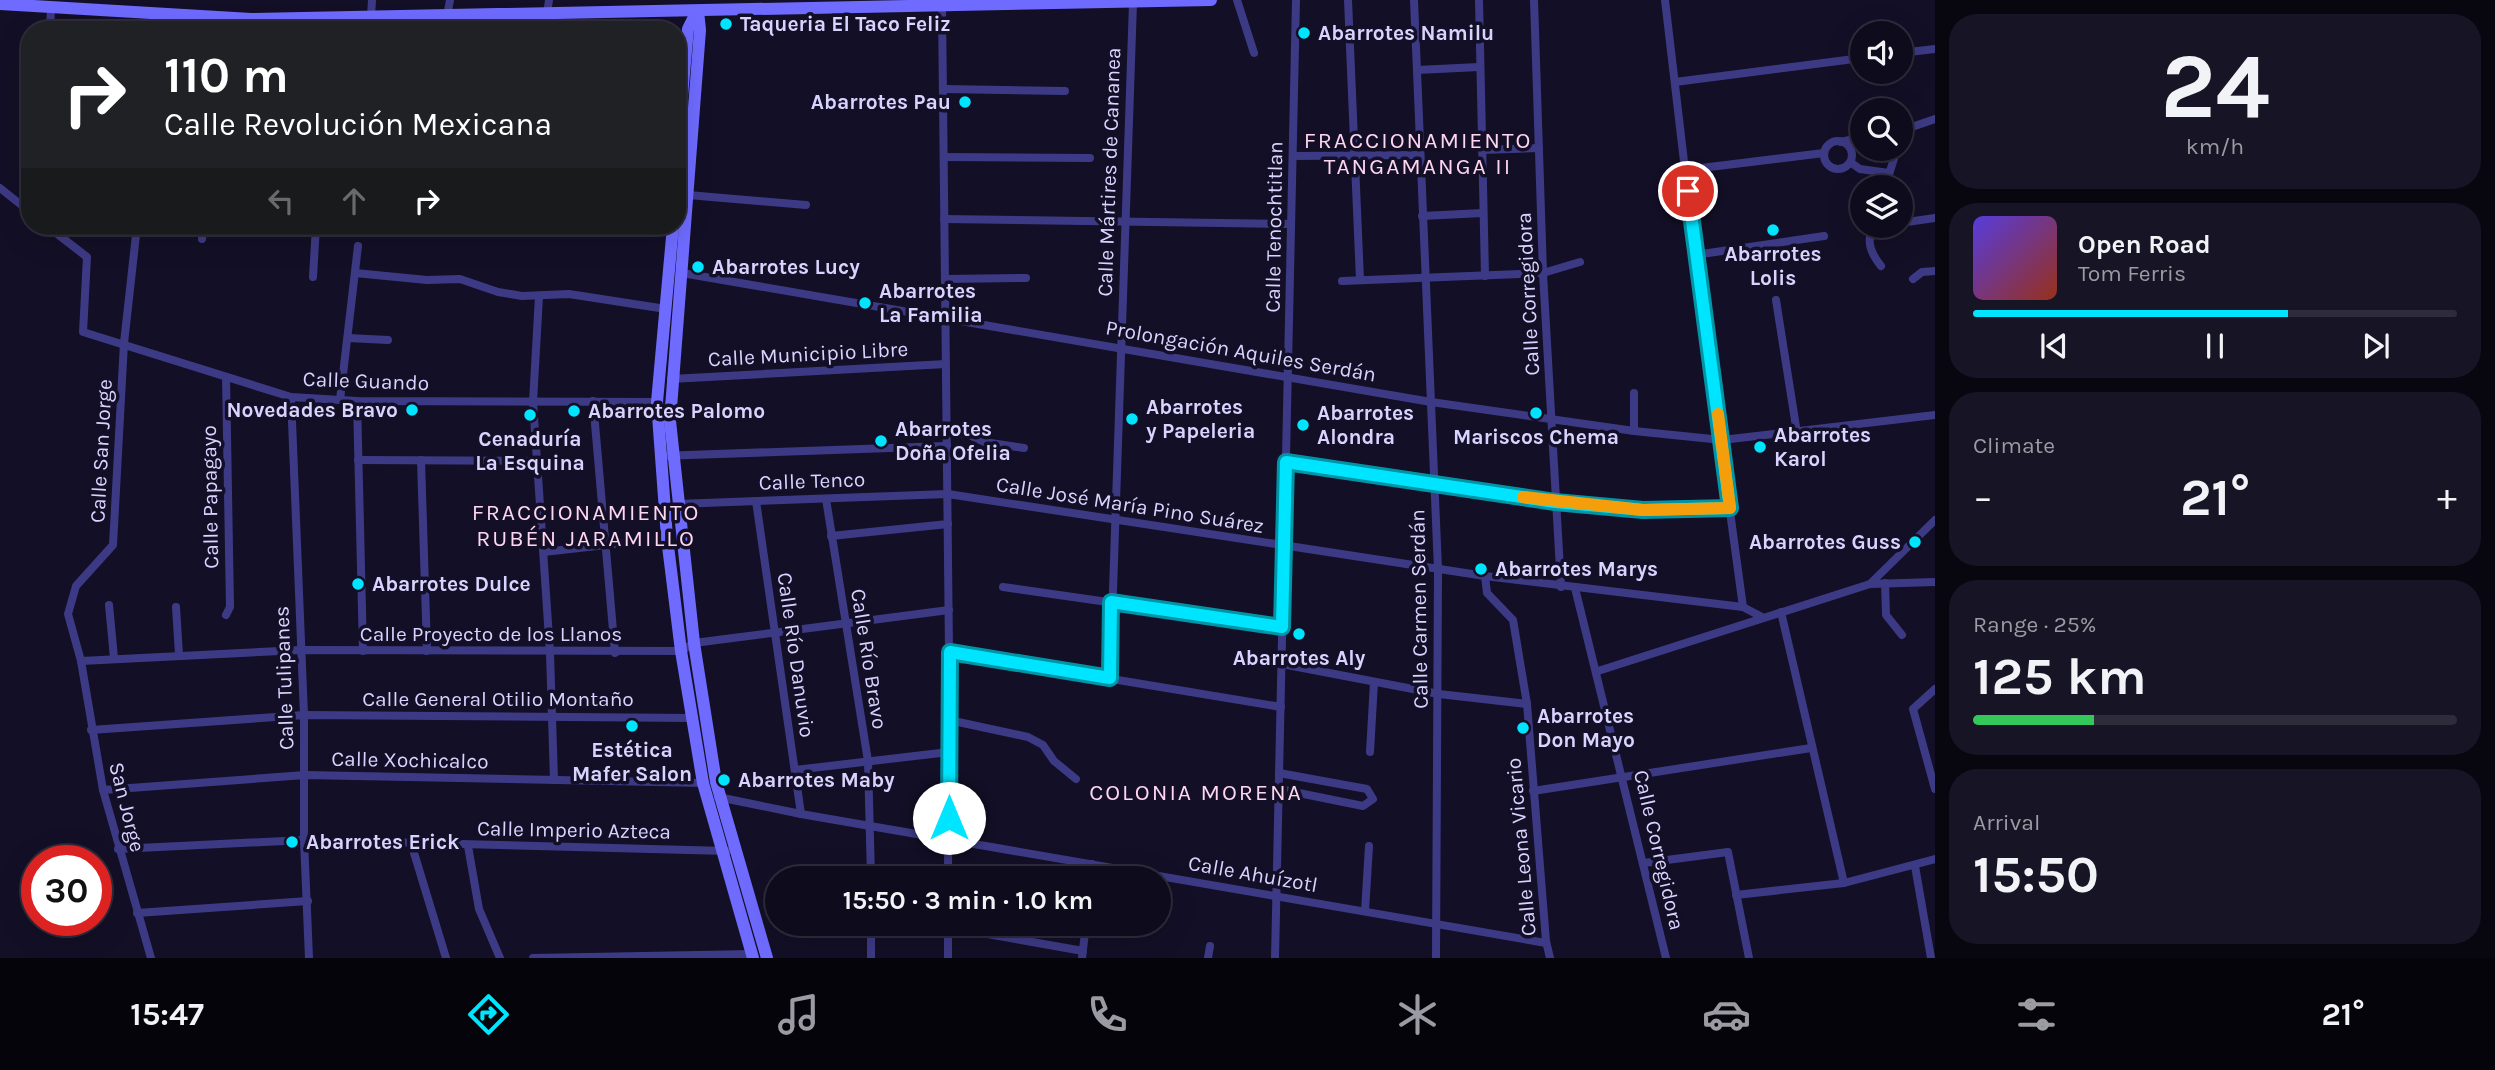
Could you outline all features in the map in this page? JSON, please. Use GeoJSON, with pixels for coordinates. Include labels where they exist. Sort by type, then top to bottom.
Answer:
{"type":"FeatureCollection","features":[{"type":"Feature","properties":{"kind":"street"},"geometry":{"type":"LineString","coordinates":[[372,0],[372,17]]}},
{"type":"Feature","properties":{"kind":"street"},"geometry":{"type":"LineString","coordinates":[[447,16],[450,0]]}},
{"type":"Feature","properties":{"kind":"street"},"geometry":{"type":"LineString","coordinates":[[547,14],[549,0]]}},
{"type":"Feature","properties":{"kind":"street"},"geometry":{"type":"LineString","coordinates":[[353,21],[372,17],[547,14],[698,6],[882,4],[942,7],[984,3],[1211,0]]}},
{"type":"Feature","properties":{"kind":"street"},"geometry":{"type":"LineString","coordinates":[[1237,0],[1254,53]]}},
{"type":"Feature","properties":{"kind":"street","name":"Calle Tenochtitlan"},"geometry":{"type":"LineString","coordinates":[[1275,958],[1296,0]]}},
{"type":"Feature","properties":{"kind":"street"},"geometry":{"type":"LineString","coordinates":[[1349,0],[1360,280]]}},
{"type":"Feature","properties":{"kind":"street","name":"Calle Carmen Serdán"},"geometry":{"type":"LineString","coordinates":[[1414,0],[1438,569],[1436,958]]}},
{"type":"Feature","properties":{"kind":"street"},"geometry":{"type":"LineString","coordinates":[[1479,0],[1485,276]]}},
{"type":"Feature","properties":{"kind":"street","name":"Calle Corregidora"},"geometry":{"type":"LineString","coordinates":[[1534,0],[1543,273],[1561,587]]}},
{"type":"Feature","properties":{"kind":"street"},"geometry":{"type":"LineString","coordinates":[[1665,0],[1695,255],[1743,607]]}},
{"type":"Feature","properties":{"kind":"street","name":"Calle Mártires de Cananea"},"geometry":{"type":"LineString","coordinates":[[1110,678],[1133,3]]}},
{"type":"Feature","properties":{"kind":"street"},"geometry":{"type":"LineString","coordinates":[[0,4],[257,21]]}},
{"type":"Feature","properties":{"kind":"street"},"geometry":{"type":"LineString","coordinates":[[686,51],[688,29],[698,6]]}},
{"type":"Feature","properties":{"kind":"street"},"geometry":{"type":"LineString","coordinates":[[686,201],[700,30],[698,6]]}},
{"type":"Feature","properties":{"kind":"street"},"geometry":{"type":"LineString","coordinates":[[942,7],[950,652],[948,866]]}},
{"type":"Feature","properties":{"kind":"street"},"geometry":{"type":"LineString","coordinates":[[50,21],[51,8]]}},
{"type":"Feature","properties":{"kind":"street"},"geometry":{"type":"LineString","coordinates":[[160,21],[161,14]]}},
{"type":"Feature","properties":{"kind":"street"},"geometry":{"type":"LineString","coordinates":[[1913,52],[1935,49]]}},
{"type":"Feature","properties":{"kind":"street"},"geometry":{"type":"LineString","coordinates":[[1675,82],[1850,60]]}},
{"type":"Feature","properties":{"kind":"street"},"geometry":{"type":"LineString","coordinates":[[1416,70],[1479,67]]}},
{"type":"Feature","properties":{"kind":"street"},"geometry":{"type":"LineString","coordinates":[[943,89],[1065,92]]}},
{"type":"Feature","properties":{"kind":"street"},"geometry":{"type":"LineString","coordinates":[[1913,127],[1935,119]]}},
{"type":"Feature","properties":{"kind":"street"},"geometry":{"type":"LineString","coordinates":[[1840,142],[1851,151],[1850,162],[1843,168],[1833,169],[1826,162],[1824,153],[1830,144],[1850,140]]}},
{"type":"Feature","properties":{"kind":"street"},"geometry":{"type":"LineString","coordinates":[[1482,150],[1539,148]]}},
{"type":"Feature","properties":{"kind":"street"},"geometry":{"type":"LineString","coordinates":[[1685,170],[1824,153]]}},
{"type":"Feature","properties":{"kind":"street"},"geometry":{"type":"LineString","coordinates":[[1293,156],[1420,155]]}},
{"type":"Feature","properties":{"kind":"street"},"geometry":{"type":"LineString","coordinates":[[944,157],[1090,158]]}},
{"type":"Feature","properties":{"kind":"street"},"geometry":{"type":"LineString","coordinates":[[1850,162],[1860,170],[1889,173],[1893,161]]}},
{"type":"Feature","properties":{"kind":"street"},"geometry":{"type":"LineString","coordinates":[[0,188],[21,205]]}},
{"type":"Feature","properties":{"kind":"street"},"geometry":{"type":"LineString","coordinates":[[688,195],[806,205]]}},
{"type":"Feature","properties":{"kind":"street"},"geometry":{"type":"LineString","coordinates":[[1422,216],[1483,213]]}},
{"type":"Feature","properties":{"kind":"street"},"geometry":{"type":"LineString","coordinates":[[1913,221],[1935,218]]}},
{"type":"Feature","properties":{"kind":"street"},"geometry":{"type":"LineString","coordinates":[[944,219],[1124,219],[1292,224]]}},
{"type":"Feature","properties":{"kind":"street","name":"Calle Guando"},"geometry":{"type":"LineString","coordinates":[[59,235],[87,257],[83,332],[291,397],[357,401],[657,402]]}},
{"type":"Feature","properties":{"kind":"street","name":"Calle San Jorge"},"geometry":{"type":"LineString","coordinates":[[81,661],[68,614],[76,586],[113,545],[124,343],[136,235]]}},
{"type":"Feature","properties":{"kind":"street"},"geometry":{"type":"LineString","coordinates":[[202,239],[203,235]]}},
{"type":"Feature","properties":{"kind":"street"},"geometry":{"type":"LineString","coordinates":[[313,277],[315,235]]}},
{"type":"Feature","properties":{"kind":"street"},"geometry":{"type":"LineString","coordinates":[[676,235],[657,402],[677,503],[710,782]]}},
{"type":"Feature","properties":{"kind":"street"},"geometry":{"type":"LineString","coordinates":[[533,958],[752,956],[722,851],[710,782],[692,718],[667,538],[666,456],[682,273],[678,235]]}},
{"type":"Feature","properties":{"kind":"street"},"geometry":{"type":"LineString","coordinates":[[1695,255],[1824,236]]}},
{"type":"Feature","properties":{"kind":"street"},"geometry":{"type":"LineString","coordinates":[[1868,238],[1871,253],[1881,266]]}},
{"type":"Feature","properties":{"kind":"street"},"geometry":{"type":"LineString","coordinates":[[340,400],[358,246]]}},
{"type":"Feature","properties":{"kind":"street"},"geometry":{"type":"LineString","coordinates":[[1342,281],[1424,280],[1543,273],[1580,262]]}},
{"type":"Feature","properties":{"kind":"street"},"geometry":{"type":"LineString","coordinates":[[1913,279],[1922,272],[1935,271]]}},
{"type":"Feature","properties":{"kind":"street"},"geometry":{"type":"LineString","coordinates":[[355,273],[427,280],[460,279],[498,292],[539,296],[569,295],[666,309]]}},
{"type":"Feature","properties":{"kind":"street","name":"Prolongación Aquiles Serdán"},"geometry":{"type":"LineString","coordinates":[[682,273],[1431,402],[1633,431],[1722,440],[1935,415]]}},
{"type":"Feature","properties":{"kind":"street"},"geometry":{"type":"LineString","coordinates":[[945,279],[1026,278]]}},
{"type":"Feature","properties":{"kind":"street"},"geometry":{"type":"LineString","coordinates":[[539,296],[533,402],[554,718],[554,780]]}},
{"type":"Feature","properties":{"kind":"street"},"geometry":{"type":"LineString","coordinates":[[1776,300],[1797,433]]}},
{"type":"Feature","properties":{"kind":"street"},"geometry":{"type":"LineString","coordinates":[[348,338],[388,340]]}},
{"type":"Feature","properties":{"kind":"street","name":"Calle Municipio Libre"},"geometry":{"type":"LineString","coordinates":[[671,379],[946,364]]}},
{"type":"Feature","properties":{"kind":"street","name":"Calle Papagayo"},"geometry":{"type":"LineString","coordinates":[[226,377],[230,607],[226,615]]}},
{"type":"Feature","properties":{"kind":"street"},"geometry":{"type":"LineString","coordinates":[[1633,431],[1634,393]]}},
{"type":"Feature","properties":{"kind":"street","name":"Calle Tulipanes"},"geometry":{"type":"LineString","coordinates":[[291,397],[304,715],[304,840],[309,958]]}},
{"type":"Feature","properties":{"kind":"street"},"geometry":{"type":"LineString","coordinates":[[357,401],[363,650]]}},
{"type":"Feature","properties":{"kind":"street"},"geometry":{"type":"LineString","coordinates":[[593,401],[615,653]]}},
{"type":"Feature","properties":{"kind":"street"},"geometry":{"type":"LineString","coordinates":[[947,433],[967,434],[984,443],[1024,448]]}},
{"type":"Feature","properties":{"kind":"street"},"geometry":{"type":"LineString","coordinates":[[666,456],[947,446]]}},
{"type":"Feature","properties":{"kind":"street"},"geometry":{"type":"LineString","coordinates":[[358,460],[537,461]]}},
{"type":"Feature","properties":{"kind":"street"},"geometry":{"type":"LineString","coordinates":[[421,460],[427,651]]}},
{"type":"Feature","properties":{"kind":"street"},"geometry":{"type":"LineString","coordinates":[[1286,462],[1555,502],[1643,510],[1730,508]]}},
{"type":"Feature","properties":{"kind":"street","name":"Calle José María Pino Suárez"},"geometry":{"type":"LineString","coordinates":[[948,494],[1561,587],[1743,607],[1762,617]]}},
{"type":"Feature","properties":{"kind":"street","name":"Calle Tenco"},"geometry":{"type":"LineString","coordinates":[[677,503],[948,494]]}},
{"type":"Feature","properties":{"kind":"street","name":"Calle Río Bravo"},"geometry":{"type":"LineString","coordinates":[[826,499],[868,761],[871,866]]}},
{"type":"Feature","properties":{"kind":"street","name":"Calle Río Danuvio"},"geometry":{"type":"LineString","coordinates":[[756,501],[801,814]]}},
{"type":"Feature","properties":{"kind":"street"},"geometry":{"type":"LineString","coordinates":[[1870,584],[1935,520]]}},
{"type":"Feature","properties":{"kind":"street"},"geometry":{"type":"LineString","coordinates":[[831,536],[948,524]]}},
{"type":"Feature","properties":{"kind":"street"},"geometry":{"type":"LineString","coordinates":[[544,552],[667,538]]}},
{"type":"Feature","properties":{"kind":"street","name":"Calle Leona Vicario"},"geometry":{"type":"LineString","coordinates":[[1485,576],[1488,593],[1513,620],[1527,704],[1532,791],[1546,943],[1550,958]]}},
{"type":"Feature","properties":{"kind":"street"},"geometry":{"type":"LineString","coordinates":[[1598,671],[1870,584],[1935,582]]}},
{"type":"Feature","properties":{"kind":"street"},"geometry":{"type":"LineString","coordinates":[[1885,583],[1886,615],[1902,635]]}},
{"type":"Feature","properties":{"kind":"street"},"geometry":{"type":"LineString","coordinates":[[1003,587],[1282,627]]}},
{"type":"Feature","properties":{"kind":"street","name":"Calle Corregidora"},"geometry":{"type":"LineString","coordinates":[[1575,588],[1598,671],[1666,958]]}},
{"type":"Feature","properties":{"kind":"street"},"geometry":{"type":"LineString","coordinates":[[109,605],[114,658]]}},
{"type":"Feature","properties":{"kind":"street"},"geometry":{"type":"LineString","coordinates":[[176,607],[178,655]]}},
{"type":"Feature","properties":{"kind":"street"},"geometry":{"type":"LineString","coordinates":[[681,651],[694,643],[949,610]]}},
{"type":"Feature","properties":{"kind":"street"},"geometry":{"type":"LineString","coordinates":[[1782,612],[1844,883]]}},
{"type":"Feature","properties":{"kind":"street","name":"Calle Proyecto de los Llanos"},"geometry":{"type":"LineString","coordinates":[[81,661],[301,650],[550,653],[681,651]]}},
{"type":"Feature","properties":{"kind":"street"},"geometry":{"type":"LineString","coordinates":[[950,652],[1281,707]]}},
{"type":"Feature","properties":{"kind":"street","name":"San Jorge"},"geometry":{"type":"LineString","coordinates":[[81,661],[103,790],[151,958]]}},
{"type":"Feature","properties":{"kind":"street"},"geometry":{"type":"LineString","coordinates":[[1282,664],[1439,694],[1527,704]]}},
{"type":"Feature","properties":{"kind":"street"},"geometry":{"type":"LineString","coordinates":[[1370,752],[1374,682]]}},
{"type":"Feature","properties":{"kind":"street"},"geometry":{"type":"LineString","coordinates":[[1935,689],[1913,709],[1935,789]]}},
{"type":"Feature","properties":{"kind":"street","name":"Calle General Otilio Montaño"},"geometry":{"type":"LineString","coordinates":[[91,730],[304,715],[692,718]]}},
{"type":"Feature","properties":{"kind":"street"},"geometry":{"type":"LineString","coordinates":[[949,720],[1028,737],[1043,745],[1054,761],[1076,779]]}},
{"type":"Feature","properties":{"kind":"street"},"geometry":{"type":"LineString","coordinates":[[1532,791],[1622,775],[1811,748]]}},
{"type":"Feature","properties":{"kind":"street"},"geometry":{"type":"LineString","coordinates":[[795,770],[949,752]]}},
{"type":"Feature","properties":{"kind":"street"},"geometry":{"type":"LineString","coordinates":[[1279,773],[1367,789],[1373,799],[1363,806],[1279,789]]}},
{"type":"Feature","properties":{"kind":"street","name":"Calle Xochicalco"},"geometry":{"type":"LineString","coordinates":[[103,790],[305,775],[710,782]]}},
{"type":"Feature","properties":{"kind":"street"},"geometry":{"type":"LineString","coordinates":[[713,797],[735,850],[767,958]]}},
{"type":"Feature","properties":{"kind":"street","name":"Calle Ahuízotl"},"geometry":{"type":"LineString","coordinates":[[713,797],[1546,943]]}},
{"type":"Feature","properties":{"kind":"street","name":"Calle Imperio Azteca"},"geometry":{"type":"LineString","coordinates":[[118,849],[304,840],[468,846],[735,850]]}},
{"type":"Feature","properties":{"kind":"street"},"geometry":{"type":"LineString","coordinates":[[411,843],[446,958]]}},
{"type":"Feature","properties":{"kind":"street"},"geometry":{"type":"LineString","coordinates":[[468,846],[479,909],[500,958]]}},
{"type":"Feature","properties":{"kind":"street"},"geometry":{"type":"LineString","coordinates":[[1365,911],[1369,846]]}},
{"type":"Feature","properties":{"kind":"street"},"geometry":{"type":"LineString","coordinates":[[1644,863],[1728,852],[1749,958]]}},
{"type":"Feature","properties":{"kind":"street"},"geometry":{"type":"LineString","coordinates":[[1735,895],[1844,883],[1935,859]]}},
{"type":"Feature","properties":{"kind":"street"},"geometry":{"type":"LineString","coordinates":[[1915,866],[1931,958]]}},
{"type":"Feature","properties":{"kind":"street"},"geometry":{"type":"LineString","coordinates":[[137,913],[308,901]]}},
{"type":"Feature","properties":{"kind":"street"},"geometry":{"type":"LineString","coordinates":[[871,936],[871,958]]}},
{"type":"Feature","properties":{"kind":"street"},"geometry":{"type":"LineString","coordinates":[[948,936],[948,958]]}},
{"type":"Feature","properties":{"kind":"street"},"geometry":{"type":"LineString","coordinates":[[996,936],[1082,954],[1084,936]]}},
{"type":"Feature","properties":{"kind":"street"},"geometry":{"type":"LineString","coordinates":[[1208,958],[1210,946]]}},
{"type":"Feature","properties":{"kind":"slow traffic"},"geometry":{"type":"LineString","coordinates":[[1523,497],[1643,510],[1730,508],[1718,414]]}},
{"type":"Feature","properties":{"kind":"place","name":"Taqueria El Taco Feliz"},"geometry":{"type":"Point","coordinates":[726,24]}},
{"type":"Feature","properties":{"kind":"place","name":"Abarrotes Namilu"},"geometry":{"type":"Point","coordinates":[1304,33]}},
{"type":"Feature","properties":{"kind":"place","name":"Abarrotes Pau"},"geometry":{"type":"Point","coordinates":[965,102]}},
{"type":"Feature","properties":{"kind":"place","name":"Abarrotes Lolis"},"geometry":{"type":"Point","coordinates":[1773,230]}},
{"type":"Feature","properties":{"kind":"place","name":"Abarrotes Lucy"},"geometry":{"type":"Point","coordinates":[698,267]}},
{"type":"Feature","properties":{"kind":"place","name":"Abarrotes La Familia"},"geometry":{"type":"Point","coordinates":[865,303]}},
{"type":"Feature","properties":{"kind":"place","name":"Novedades Bravo"},"geometry":{"type":"Point","coordinates":[412,410]}},
{"type":"Feature","properties":{"kind":"place","name":"Abarrotes Palomo"},"geometry":{"type":"Point","coordinates":[574,411]}},
{"type":"Feature","properties":{"kind":"place","name":"Mariscos Chema"},"geometry":{"type":"Point","coordinates":[1536,413]}},
{"type":"Feature","properties":{"kind":"place","name":"Cenaduría La Esquina"},"geometry":{"type":"Point","coordinates":[530,415]}},
{"type":"Feature","properties":{"kind":"place","name":"Abarrotes y Papeleria"},"geometry":{"type":"Point","coordinates":[1132,419]}},
{"type":"Feature","properties":{"kind":"place","name":"Abarrotes Alondra"},"geometry":{"type":"Point","coordinates":[1303,425]}},
{"type":"Feature","properties":{"kind":"place","name":"Abarrotes Doña Ofelia"},"geometry":{"type":"Point","coordinates":[881,441]}},
{"type":"Feature","properties":{"kind":"place","name":"Abarrotes Karol"},"geometry":{"type":"Point","coordinates":[1760,447]}},
{"type":"Feature","properties":{"kind":"place","name":"Abarrotes Guss"},"geometry":{"type":"Point","coordinates":[1915,542]}},
{"type":"Feature","properties":{"kind":"place","name":"Abarrotes Marys"},"geometry":{"type":"Point","coordinates":[1481,569]}},
{"type":"Feature","properties":{"kind":"place","name":"Abarrotes Dulce"},"geometry":{"type":"Point","coordinates":[358,584]}},
{"type":"Feature","properties":{"kind":"place","name":"Abarrotes Aly"},"geometry":{"type":"Point","coordinates":[1299,634]}},
{"type":"Feature","properties":{"kind":"place","name":"Estética Mafer Salon"},"geometry":{"type":"Point","coordinates":[632,726]}},
{"type":"Feature","properties":{"kind":"place","name":"Abarrotes Don Mayo"},"geometry":{"type":"Point","coordinates":[1523,728]}},
{"type":"Feature","properties":{"kind":"place","name":"Abarrotes Maby"},"geometry":{"type":"Point","coordinates":[724,780]}},
{"type":"Feature","properties":{"kind":"place","name":"Abarrotes Erick"},"geometry":{"type":"Point","coordinates":[292,842]}},
{"type":"Feature","properties":{"kind":"district","name":"FRACCIONAMIENTO TANGAMANGA II"},"geometry":{"type":"Point","coordinates":[1418,153]}},
{"type":"Feature","properties":{"kind":"district","name":"FRACCIONAMIENTO RUBÉN JARAMILLO"},"geometry":{"type":"Point","coordinates":[586,525]}},
{"type":"Feature","properties":{"kind":"district","name":"COLONIA MORENA"},"geometry":{"type":"Point","coordinates":[1196,792]}},
{"type":"Feature","properties":{"kind":"route"},"geometry":{"type":"LineString","coordinates":[[949,818],[950,652],[1110,678],[1111,602],[1282,627],[1286,462],[1555,502],[1643,510],[1730,508],[1688,191]]}}]}
